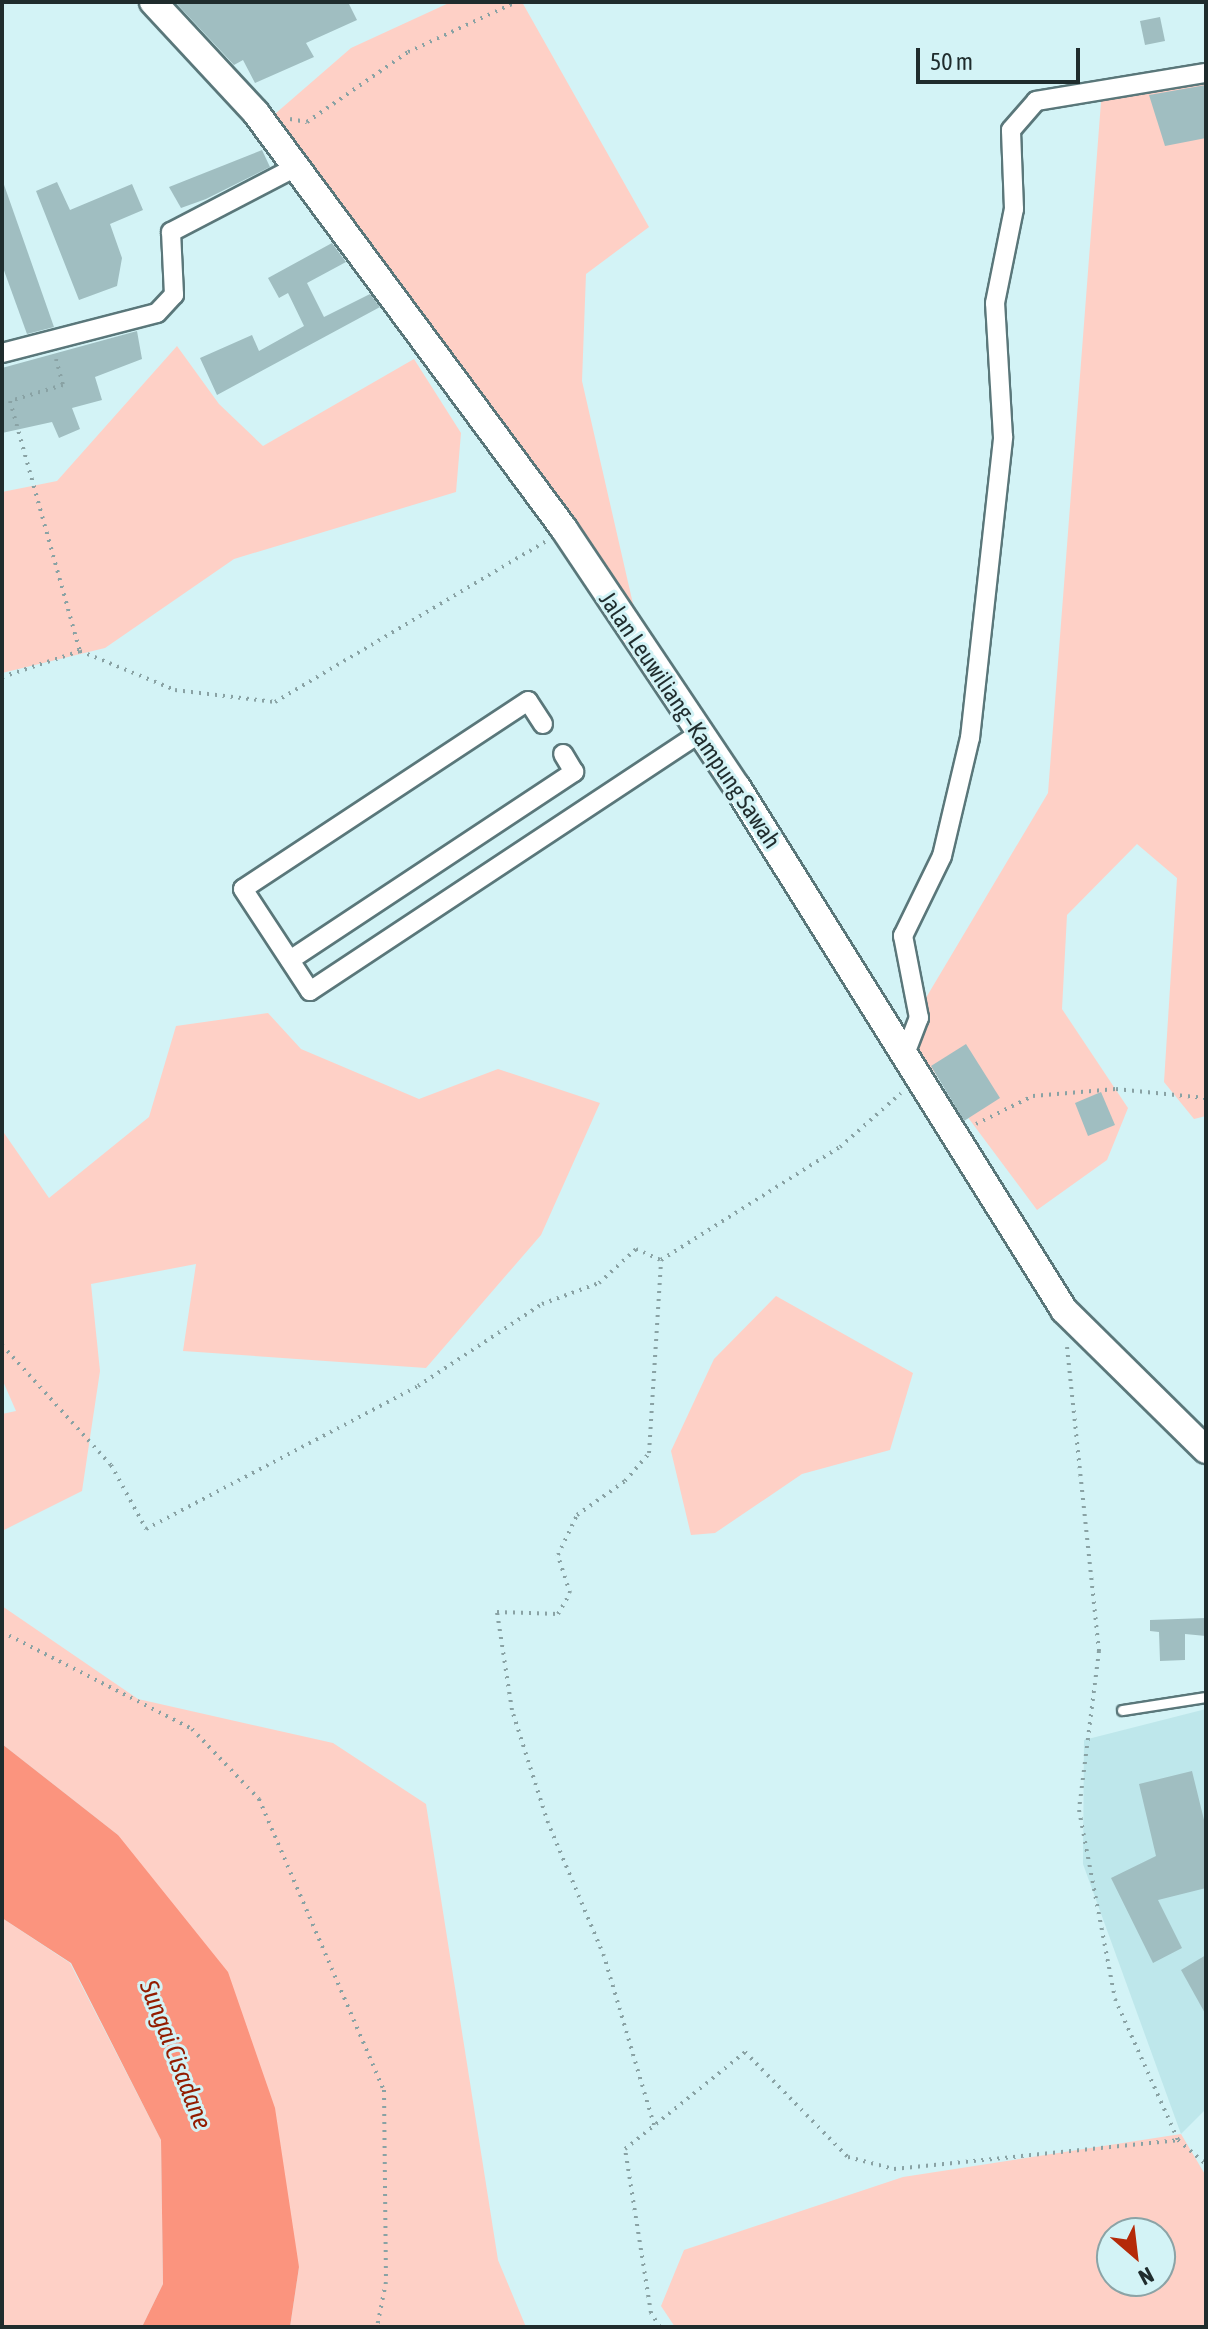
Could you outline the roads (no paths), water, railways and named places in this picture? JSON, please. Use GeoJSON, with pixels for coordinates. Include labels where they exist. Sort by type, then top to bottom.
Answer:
{"type":"FeatureCollection","features":[{"type":"Feature","properties":{"kind":"main road","name":"Jalan Leuwiliang–Kampung Sawah"},"geometry":{"type":"LineString","coordinates":[[153,2],[256,113],[564,529],[958,1135],[1064,1310],[1206,1450]]}},
{"type":"Feature","properties":{"kind":"street"},"geometry":{"type":"LineString","coordinates":[[905,1054],[919,1018],[903,936],[942,856],[970,738],[1003,437],[995,303],[1014,209],[1011,130],[1036,101],[1206,73]]}},
{"type":"Feature","properties":{"kind":"street"},"geometry":{"type":"LineString","coordinates":[[2,353],[53,345],[157,313],[174,295],[171,232],[296,167]]}},
{"type":"Feature","properties":{"kind":"street"},"geometry":{"type":"LineString","coordinates":[[543,724],[528,701],[243,889],[310,991],[697,735]]}},
{"type":"Feature","properties":{"kind":"street"},"geometry":{"type":"LineString","coordinates":[[290,960],[574,772],[563,754]]}},
{"type":"Feature","properties":{"kind":"lane"},"geometry":{"type":"LineString","coordinates":[[1122,1710],[1206,1697]]}},
{"type":"Feature","properties":{"kind":"water","name":"Sungai Cisadane"},"geometry":{"type":"Polygon","coordinates":[[[2,1744],[118,1835],[228,1972],[275,2108],[299,2267],[290,2327],[142,2327],[163,2284],[161,2140],[71,1963],[2,1918],[2,1744]]]}}]}
